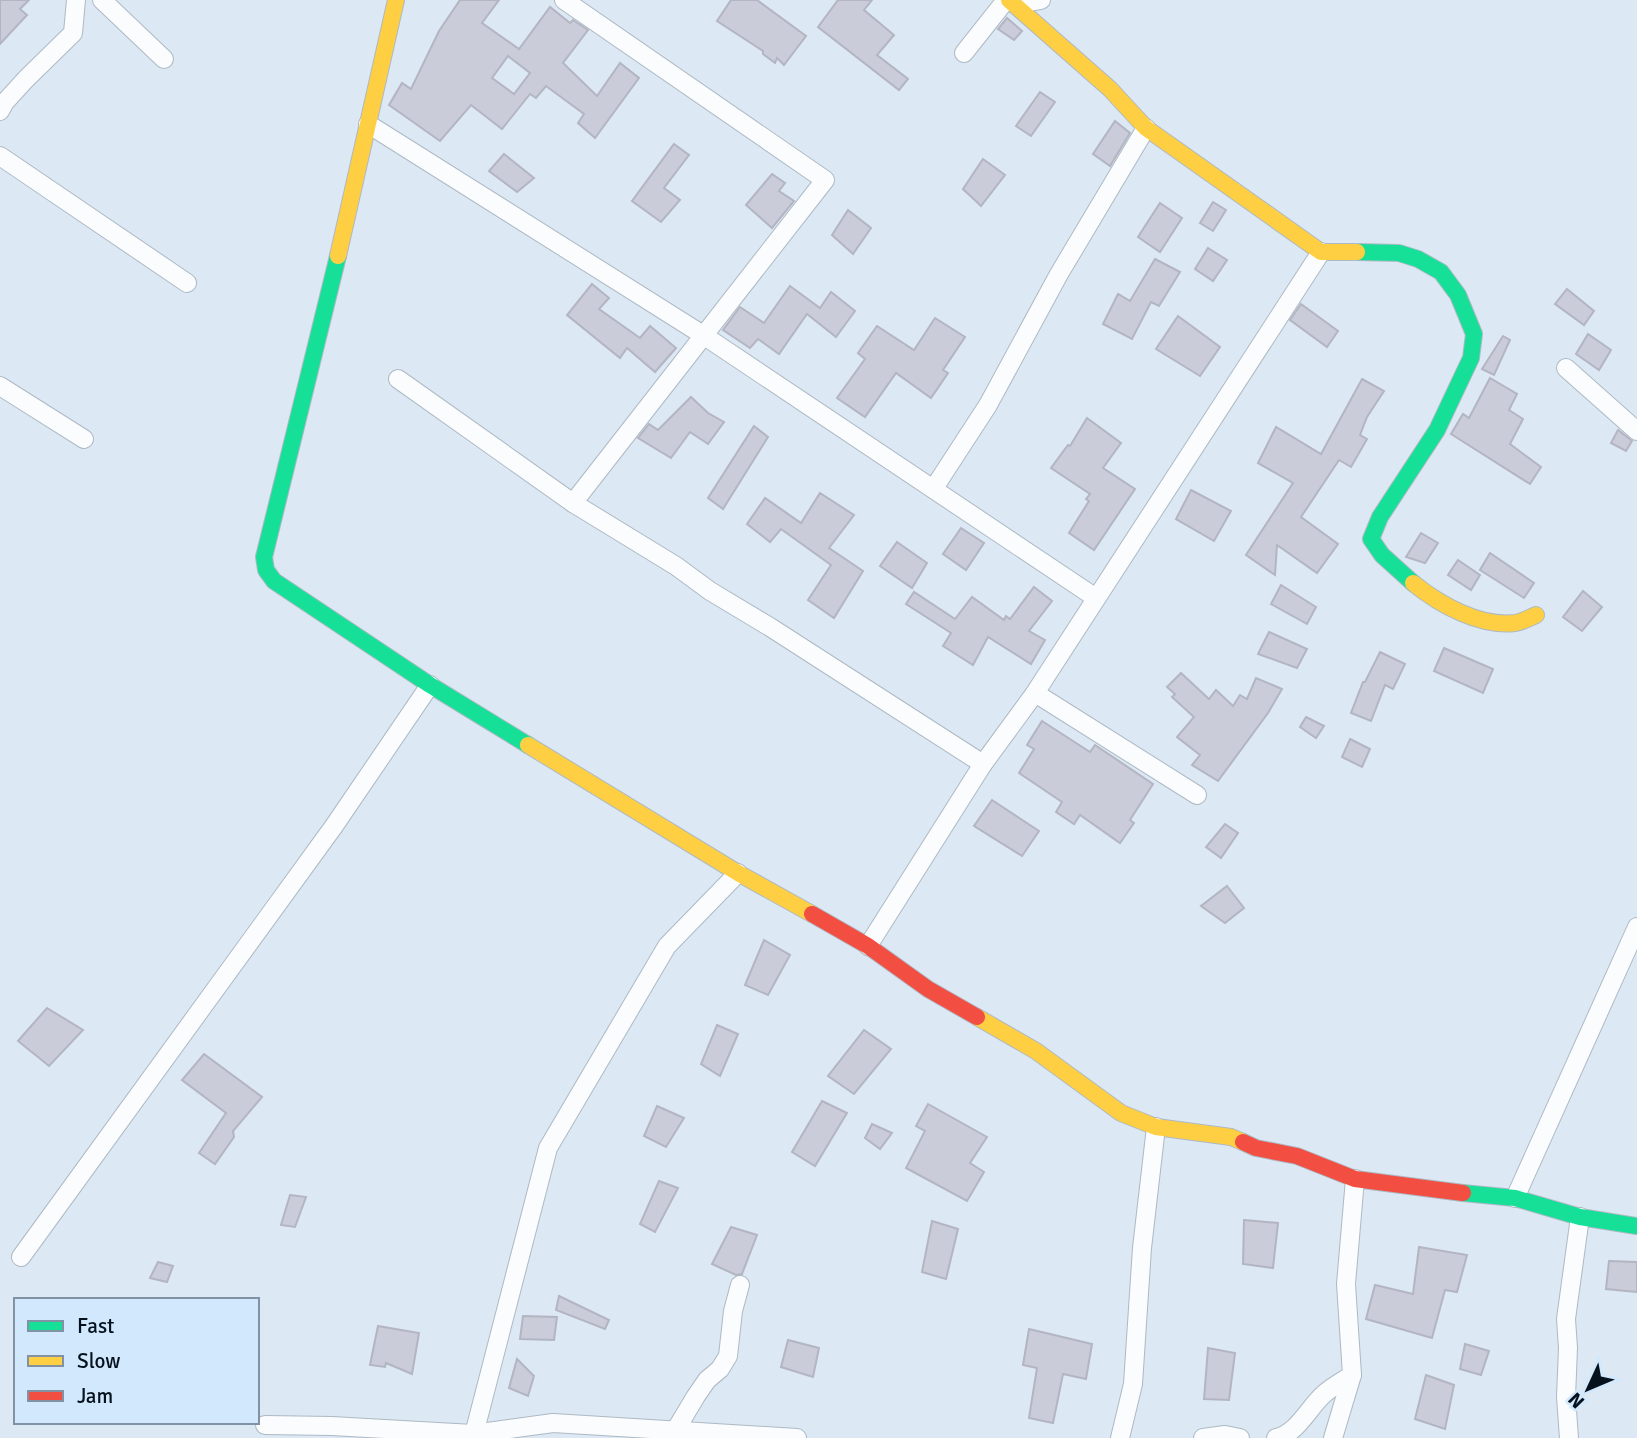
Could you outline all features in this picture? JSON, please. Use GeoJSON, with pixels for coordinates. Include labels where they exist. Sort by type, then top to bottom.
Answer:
{"type":"FeatureCollection","features":[{"type":"Feature","properties":{"kind":"street"},"geometry":{"type":"LineString","coordinates":[[0,111],[26,79],[72,33],[76,0]]}},
{"type":"Feature","properties":{"kind":"street"},"geometry":{"type":"LineString","coordinates":[[102,0],[164,59]]}},
{"type":"Feature","properties":{"kind":"street"},"geometry":{"type":"LineString","coordinates":[[396,0],[319,341],[264,557],[266,570],[274,581],[430,685],[738,873],[868,946],[928,989],[1036,1051],[1121,1113],[1156,1127],[1231,1137],[1256,1148],[1297,1156],[1355,1179],[1515,1198],[1580,1217],[1637,1226]]}},
{"type":"Feature","properties":{"kind":"street"},"geometry":{"type":"LineString","coordinates":[[564,0],[825,180],[573,503]]}},
{"type":"Feature","properties":{"kind":"street"},"geometry":{"type":"LineString","coordinates":[[964,53],[1007,0],[1110,89],[1146,128],[1321,252],[1399,253],[1418,259],[1441,272],[1458,295],[1474,334],[1471,358],[1437,430],[1380,517],[1371,539],[1378,553],[1437,600],[1480,620],[1515,625],[1536,615]]}},
{"type":"Feature","properties":{"kind":"street"},"geometry":{"type":"LineString","coordinates":[[1015,0],[1041,0]]}},
{"type":"Feature","properties":{"kind":"street"},"geometry":{"type":"LineString","coordinates":[[368,124],[703,335],[1096,598]]}},
{"type":"Feature","properties":{"kind":"street"},"geometry":{"type":"LineString","coordinates":[[934,488],[988,405],[1059,274],[1146,128]]}},
{"type":"Feature","properties":{"kind":"street"},"geometry":{"type":"LineString","coordinates":[[0,156],[187,283]]}},
{"type":"Feature","properties":{"kind":"street"},"geometry":{"type":"LineString","coordinates":[[868,946],[982,764],[1035,693],[1321,252]]}},
{"type":"Feature","properties":{"kind":"street"},"geometry":{"type":"LineString","coordinates":[[1566,368],[1637,431]]}},
{"type":"Feature","properties":{"kind":"street"},"geometry":{"type":"LineString","coordinates":[[398,379],[573,503],[982,764]]}},
{"type":"Feature","properties":{"kind":"street"},"geometry":{"type":"LineString","coordinates":[[0,386],[83,439]]}},
{"type":"Feature","properties":{"kind":"street"},"geometry":{"type":"LineString","coordinates":[[21,1257],[334,826],[430,685]]}},
{"type":"Feature","properties":{"kind":"street"},"geometry":{"type":"LineString","coordinates":[[1035,693],[1197,795]]}},
{"type":"Feature","properties":{"kind":"street"},"geometry":{"type":"LineString","coordinates":[[473,1436],[548,1147],[667,946],[738,873]]}},
{"type":"Feature","properties":{"kind":"street"},"geometry":{"type":"LineString","coordinates":[[1515,1198],[1637,927]]}},
{"type":"Feature","properties":{"kind":"street"},"geometry":{"type":"LineString","coordinates":[[1120,1438],[1133,1384],[1142,1248],[1156,1127]]}},
{"type":"Feature","properties":{"kind":"street"},"geometry":{"type":"LineString","coordinates":[[1332,1438],[1352,1375],[1346,1284],[1355,1179]]}},
{"type":"Feature","properties":{"kind":"street"},"geometry":{"type":"LineString","coordinates":[[1569,1438],[1566,1397],[1569,1349],[1566,1319],[1580,1217]]}},
{"type":"Feature","properties":{"kind":"street"},"geometry":{"type":"LineString","coordinates":[[683,1433],[696,1395],[728,1356],[733,1311],[740,1285]]}},
{"type":"Feature","properties":{"kind":"street"},"geometry":{"type":"LineString","coordinates":[[1276,1438],[1282,1437],[1324,1394],[1352,1375]]}},
{"type":"Feature","properties":{"kind":"street"},"geometry":{"type":"LineString","coordinates":[[265,1425],[332,1426],[473,1436],[552,1423],[797,1438]]}},
{"type":"Feature","properties":{"kind":"street"},"geometry":{"type":"LineString","coordinates":[[1203,1438],[1225,1435],[1240,1438]]}},
{"type":"Feature","properties":{"kind":"building"},"geometry":{"type":"Polygon","coordinates":[[[0,0],[29,0],[20,9],[27,15],[0,44],[0,0]]]}},
{"type":"Feature","properties":{"kind":"building"},"geometry":{"type":"Polygon","coordinates":[[[460,0],[499,0],[482,23],[519,49],[550,7],[570,23],[573,20],[588,30],[563,63],[597,96],[620,63],[639,78],[595,138],[578,123],[584,114],[546,86],[536,98],[530,94],[502,129],[471,105],[440,141],[389,105],[402,83],[411,89],[439,31],[460,0]],[[508,56],[492,78],[514,94],[530,73],[508,56]]]}},
{"type":"Feature","properties":{"kind":"building"},"geometry":{"type":"Polygon","coordinates":[[[731,0],[757,0],[806,36],[784,65],[777,58],[775,63],[763,54],[763,51],[717,21],[731,0]]]}},
{"type":"Feature","properties":{"kind":"building"},"geometry":{"type":"Polygon","coordinates":[[[838,0],[872,0],[864,10],[894,35],[877,55],[908,79],[899,90],[818,27],[838,0]]]}},
{"type":"Feature","properties":{"kind":"building"},"geometry":{"type":"Polygon","coordinates":[[[1007,18],[1022,31],[1014,40],[998,29],[1007,18]]]}},
{"type":"Feature","properties":{"kind":"building"},"geometry":{"type":"Polygon","coordinates":[[[1040,92],[1055,102],[1031,136],[1016,126],[1040,92]]]}},
{"type":"Feature","properties":{"kind":"building"},"geometry":{"type":"Polygon","coordinates":[[[1115,121],[1130,133],[1110,166],[1093,154],[1115,121]]]}},
{"type":"Feature","properties":{"kind":"building"},"geometry":{"type":"Polygon","coordinates":[[[674,144],[689,155],[664,188],[680,200],[661,222],[632,201],[674,144]]]}},
{"type":"Feature","properties":{"kind":"building"},"geometry":{"type":"Polygon","coordinates":[[[504,154],[534,178],[517,192],[489,171],[504,154]]]}},
{"type":"Feature","properties":{"kind":"building"},"geometry":{"type":"Polygon","coordinates":[[[983,159],[1005,175],[981,206],[963,189],[983,159]]]}},
{"type":"Feature","properties":{"kind":"building"},"geometry":{"type":"Polygon","coordinates":[[[772,174],[785,183],[779,191],[794,201],[772,228],[746,205],[772,174]]]}},
{"type":"Feature","properties":{"kind":"building"},"geometry":{"type":"Polygon","coordinates":[[[1213,202],[1226,210],[1213,231],[1200,223],[1213,202]]]}},
{"type":"Feature","properties":{"kind":"building"},"geometry":{"type":"Polygon","coordinates":[[[1160,203],[1182,218],[1160,252],[1138,237],[1160,203]]]}},
{"type":"Feature","properties":{"kind":"building"},"geometry":{"type":"Polygon","coordinates":[[[848,210],[871,228],[853,254],[832,235],[848,210]]]}},
{"type":"Feature","properties":{"kind":"building"},"geometry":{"type":"Polygon","coordinates":[[[1208,248],[1227,260],[1213,281],[1195,269],[1208,248]]]}},
{"type":"Feature","properties":{"kind":"building"},"geometry":{"type":"Polygon","coordinates":[[[1155,259],[1180,272],[1159,306],[1151,302],[1132,339],[1103,324],[1118,294],[1130,301],[1155,259]]]}},
{"type":"Feature","properties":{"kind":"building"},"geometry":{"type":"Polygon","coordinates":[[[592,284],[609,298],[599,309],[640,338],[650,326],[676,348],[655,372],[627,348],[620,358],[567,315],[592,284]]]}},
{"type":"Feature","properties":{"kind":"building"},"geometry":{"type":"Polygon","coordinates":[[[790,286],[820,308],[831,292],[855,311],[836,337],[807,314],[779,354],[758,339],[750,348],[723,330],[740,307],[764,323],[790,286]]]}},
{"type":"Feature","properties":{"kind":"building"},"geometry":{"type":"Polygon","coordinates":[[[1567,289],[1594,311],[1584,325],[1555,304],[1567,289]]]}},
{"type":"Feature","properties":{"kind":"building"},"geometry":{"type":"Polygon","coordinates":[[[1301,304],[1338,331],[1327,347],[1290,320],[1301,304]]]}},
{"type":"Feature","properties":{"kind":"building"},"geometry":{"type":"Polygon","coordinates":[[[1178,316],[1220,347],[1200,376],[1156,349],[1178,316]]]}},
{"type":"Feature","properties":{"kind":"building"},"geometry":{"type":"Polygon","coordinates":[[[935,318],[965,337],[943,370],[948,373],[931,398],[896,373],[865,417],[837,398],[865,359],[858,353],[877,326],[914,350],[935,318]]]}},
{"type":"Feature","properties":{"kind":"building"},"geometry":{"type":"Polygon","coordinates":[[[1588,334],[1611,350],[1599,370],[1576,354],[1588,334]]]}},
{"type":"Feature","properties":{"kind":"building"},"geometry":{"type":"Polygon","coordinates":[[[1503,336],[1510,340],[1494,375],[1482,369],[1503,336]]]}},
{"type":"Feature","properties":{"kind":"building"},"geometry":{"type":"Polygon","coordinates":[[[1490,378],[1517,394],[1509,410],[1523,419],[1510,444],[1541,467],[1530,484],[1451,434],[1463,414],[1469,418],[1490,378]]]}},
{"type":"Feature","properties":{"kind":"building"},"geometry":{"type":"Polygon","coordinates":[[[1362,379],[1384,391],[1367,417],[1360,435],[1367,439],[1351,467],[1339,460],[1301,517],[1338,544],[1317,573],[1277,545],[1275,575],[1246,555],[1293,483],[1258,463],[1276,427],[1321,454],[1362,379]]]}},
{"type":"Feature","properties":{"kind":"building"},"geometry":{"type":"Polygon","coordinates":[[[691,397],[708,413],[724,422],[708,444],[690,432],[671,458],[638,438],[649,424],[658,430],[691,397]]]}},
{"type":"Feature","properties":{"kind":"building"},"geometry":{"type":"Polygon","coordinates":[[[1087,418],[1121,443],[1103,468],[1135,489],[1094,550],[1069,533],[1089,501],[1086,499],[1090,494],[1051,468],[1068,445],[1070,446],[1087,418]]]}},
{"type":"Feature","properties":{"kind":"building"},"geometry":{"type":"Polygon","coordinates":[[[754,426],[768,437],[723,509],[708,498],[754,426]]]}},
{"type":"Feature","properties":{"kind":"building"},"geometry":{"type":"Polygon","coordinates":[[[1618,430],[1632,441],[1626,451],[1611,443],[1618,430]]]}},
{"type":"Feature","properties":{"kind":"building"},"geometry":{"type":"Polygon","coordinates":[[[1191,490],[1231,511],[1214,541],[1176,519],[1191,490]]]}},
{"type":"Feature","properties":{"kind":"building"},"geometry":{"type":"Polygon","coordinates":[[[820,493],[854,515],[829,548],[863,571],[834,618],[808,600],[831,565],[781,529],[770,542],[747,524],[765,498],[801,523],[820,493]]]}},
{"type":"Feature","properties":{"kind":"building"},"geometry":{"type":"Polygon","coordinates":[[[961,528],[984,543],[966,570],[943,554],[961,528]]]}},
{"type":"Feature","properties":{"kind":"building"},"geometry":{"type":"Polygon","coordinates":[[[1421,533],[1438,543],[1425,563],[1406,557],[1421,533]]]}},
{"type":"Feature","properties":{"kind":"building"},"geometry":{"type":"Polygon","coordinates":[[[897,542],[927,563],[912,588],[880,566],[897,542]]]}},
{"type":"Feature","properties":{"kind":"building"},"geometry":{"type":"Polygon","coordinates":[[[1490,553],[1534,583],[1524,598],[1480,570],[1490,553]]]}},
{"type":"Feature","properties":{"kind":"building"},"geometry":{"type":"Polygon","coordinates":[[[1458,560],[1480,575],[1471,590],[1448,575],[1458,560]]]}},
{"type":"Feature","properties":{"kind":"building"},"geometry":{"type":"Polygon","coordinates":[[[1281,585],[1316,607],[1307,624],[1271,604],[1281,585]]]}},
{"type":"Feature","properties":{"kind":"building"},"geometry":{"type":"Polygon","coordinates":[[[1034,587],[1052,601],[1029,631],[1045,640],[1031,664],[988,637],[973,665],[943,646],[951,633],[906,604],[914,592],[955,619],[972,597],[1004,620],[1006,616],[1010,619],[1034,587]]]}},
{"type":"Feature","properties":{"kind":"building"},"geometry":{"type":"Polygon","coordinates":[[[1583,591],[1602,607],[1582,631],[1563,617],[1583,591]]]}},
{"type":"Feature","properties":{"kind":"building"},"geometry":{"type":"Polygon","coordinates":[[[1269,632],[1307,649],[1297,668],[1258,654],[1269,632]]]}},
{"type":"Feature","properties":{"kind":"building"},"geometry":{"type":"Polygon","coordinates":[[[1444,648],[1493,669],[1483,693],[1434,671],[1444,648]]]}},
{"type":"Feature","properties":{"kind":"building"},"geometry":{"type":"Polygon","coordinates":[[[1380,652],[1405,664],[1393,689],[1385,685],[1371,721],[1351,713],[1363,682],[1380,652]]]}},
{"type":"Feature","properties":{"kind":"building"},"geometry":{"type":"Polygon","coordinates":[[[1181,673],[1209,699],[1216,690],[1233,706],[1240,695],[1247,699],[1256,678],[1282,689],[1268,713],[1218,781],[1192,765],[1200,755],[1177,737],[1194,717],[1172,697],[1175,694],[1167,687],[1181,673]]]}},
{"type":"Feature","properties":{"kind":"building"},"geometry":{"type":"Polygon","coordinates":[[[1306,717],[1324,726],[1316,738],[1300,727],[1306,717]]]}},
{"type":"Feature","properties":{"kind":"building"},"geometry":{"type":"Polygon","coordinates":[[[1042,721],[1090,752],[1095,745],[1153,784],[1130,820],[1134,823],[1120,843],[1080,815],[1074,824],[1056,812],[1062,802],[1019,773],[1034,749],[1027,745],[1042,721]]]}},
{"type":"Feature","properties":{"kind":"building"},"geometry":{"type":"Polygon","coordinates":[[[1350,739],[1370,749],[1362,767],[1342,757],[1350,739]]]}},
{"type":"Feature","properties":{"kind":"building"},"geometry":{"type":"Polygon","coordinates":[[[992,800],[1039,831],[1022,856],[974,826],[992,800]]]}},
{"type":"Feature","properties":{"kind":"building"},"geometry":{"type":"Polygon","coordinates":[[[1225,824],[1238,833],[1221,858],[1206,847],[1225,824]]]}},
{"type":"Feature","properties":{"kind":"building"},"geometry":{"type":"Polygon","coordinates":[[[1227,886],[1244,908],[1225,923],[1201,906],[1227,886]]]}},
{"type":"Feature","properties":{"kind":"building"},"geometry":{"type":"Polygon","coordinates":[[[764,940],[790,955],[768,995],[745,985],[764,940]]]}},
{"type":"Feature","properties":{"kind":"building"},"geometry":{"type":"Polygon","coordinates":[[[47,1008],[83,1030],[49,1066],[18,1041],[47,1008]]]}},
{"type":"Feature","properties":{"kind":"building"},"geometry":{"type":"Polygon","coordinates":[[[717,1025],[738,1034],[720,1076],[701,1064],[717,1025]]]}},
{"type":"Feature","properties":{"kind":"building"},"geometry":{"type":"Polygon","coordinates":[[[864,1030],[891,1049],[854,1094],[828,1076],[864,1030]]]}},
{"type":"Feature","properties":{"kind":"building"},"geometry":{"type":"Polygon","coordinates":[[[204,1054],[262,1097],[233,1131],[234,1137],[215,1164],[199,1153],[226,1113],[182,1080],[204,1054]]]}},
{"type":"Feature","properties":{"kind":"building"},"geometry":{"type":"Polygon","coordinates":[[[822,1101],[847,1113],[815,1166],[792,1152],[822,1101]]]}},
{"type":"Feature","properties":{"kind":"building"},"geometry":{"type":"Polygon","coordinates":[[[928,1104],[987,1137],[970,1163],[984,1172],[967,1201],[906,1168],[925,1131],[916,1126],[928,1104]]]}},
{"type":"Feature","properties":{"kind":"building"},"geometry":{"type":"Polygon","coordinates":[[[657,1106],[684,1118],[666,1147],[644,1136],[657,1106]]]}},
{"type":"Feature","properties":{"kind":"building"},"geometry":{"type":"Polygon","coordinates":[[[872,1124],[892,1133],[880,1149],[865,1138],[872,1124]]]}},
{"type":"Feature","properties":{"kind":"building"},"geometry":{"type":"Polygon","coordinates":[[[659,1181],[678,1188],[655,1232],[640,1224],[659,1181]]]}},
{"type":"Feature","properties":{"kind":"building"},"geometry":{"type":"Polygon","coordinates":[[[290,1195],[306,1197],[295,1227],[281,1225],[290,1195]]]}},
{"type":"Feature","properties":{"kind":"building"},"geometry":{"type":"Polygon","coordinates":[[[1244,1220],[1278,1223],[1273,1268],[1243,1264],[1244,1220]]]}},
{"type":"Feature","properties":{"kind":"building"},"geometry":{"type":"Polygon","coordinates":[[[932,1221],[958,1229],[946,1279],[922,1272],[932,1221]]]}},
{"type":"Feature","properties":{"kind":"building"},"geometry":{"type":"Polygon","coordinates":[[[731,1227],[757,1235],[742,1274],[736,1275],[712,1264],[731,1227]]]}},
{"type":"Feature","properties":{"kind":"building"},"geometry":{"type":"Polygon","coordinates":[[[1419,1247],[1467,1255],[1457,1292],[1445,1290],[1432,1338],[1366,1319],[1375,1285],[1413,1294],[1419,1247]]]}},
{"type":"Feature","properties":{"kind":"building"},"geometry":{"type":"Polygon","coordinates":[[[1609,1261],[1637,1262],[1637,1292],[1606,1289],[1609,1261]]]}},
{"type":"Feature","properties":{"kind":"building"},"geometry":{"type":"Polygon","coordinates":[[[158,1262],[173,1266],[167,1282],[150,1278],[158,1262]]]}},
{"type":"Feature","properties":{"kind":"building"},"geometry":{"type":"Polygon","coordinates":[[[559,1296],[609,1320],[605,1329],[556,1310],[559,1296]]]}},
{"type":"Feature","properties":{"kind":"building"},"geometry":{"type":"Polygon","coordinates":[[[523,1316],[557,1317],[554,1340],[520,1339],[523,1316]]]}},
{"type":"Feature","properties":{"kind":"building"},"geometry":{"type":"Polygon","coordinates":[[[378,1326],[419,1333],[412,1374],[386,1363],[385,1367],[370,1365],[378,1326]]]}},
{"type":"Feature","properties":{"kind":"building"},"geometry":{"type":"Polygon","coordinates":[[[1029,1329],[1092,1344],[1086,1379],[1063,1374],[1053,1423],[1029,1418],[1037,1368],[1023,1365],[1029,1329]]]}},
{"type":"Feature","properties":{"kind":"building"},"geometry":{"type":"Polygon","coordinates":[[[788,1340],[819,1348],[813,1377],[781,1367],[788,1340]]]}},
{"type":"Feature","properties":{"kind":"building"},"geometry":{"type":"Polygon","coordinates":[[[1465,1344],[1489,1351],[1481,1375],[1460,1369],[1465,1344]]]}},
{"type":"Feature","properties":{"kind":"building"},"geometry":{"type":"Polygon","coordinates":[[[1208,1348],[1235,1353],[1229,1400],[1204,1399],[1208,1348]]]}},
{"type":"Feature","properties":{"kind":"building"},"geometry":{"type":"Polygon","coordinates":[[[517,1359],[534,1376],[528,1396],[509,1388],[517,1359]]]}},
{"type":"Feature","properties":{"kind":"building"},"geometry":{"type":"Polygon","coordinates":[[[1426,1375],[1454,1385],[1445,1429],[1415,1419],[1426,1375]]]}},
{"type":"Feature","properties":{"kind":"traffic: fast"},"geometry":{"type":"LineString","coordinates":[[1357,252],[1399,253],[1418,259],[1441,272],[1458,295],[1474,334],[1471,358],[1437,430],[1380,517],[1371,539],[1382,555],[1413,583]]}},
{"type":"Feature","properties":{"kind":"traffic: fast"},"geometry":{"type":"LineString","coordinates":[[338,256],[264,557],[266,570],[274,581],[430,685],[528,745]]}},
{"type":"Feature","properties":{"kind":"traffic: fast"},"geometry":{"type":"LineString","coordinates":[[1463,1193],[1515,1198],[1580,1217],[1637,1226]]}},
{"type":"Feature","properties":{"kind":"traffic: slow"},"geometry":{"type":"LineString","coordinates":[[338,256],[396,0]]}},
{"type":"Feature","properties":{"kind":"traffic: slow"},"geometry":{"type":"LineString","coordinates":[[1009,0],[1110,89],[1146,128],[1321,252],[1357,252]]}},
{"type":"Feature","properties":{"kind":"traffic: slow"},"geometry":{"type":"LineString","coordinates":[[1413,583],[1461,613],[1488,622],[1515,623],[1536,615]]}},
{"type":"Feature","properties":{"kind":"traffic: slow"},"geometry":{"type":"LineString","coordinates":[[528,745],[738,873],[812,914]]}},
{"type":"Feature","properties":{"kind":"traffic: slow"},"geometry":{"type":"LineString","coordinates":[[977,1017],[1036,1051],[1121,1113],[1156,1127],[1231,1137],[1243,1142]]}},
{"type":"Feature","properties":{"kind":"traffic: jam"},"geometry":{"type":"LineString","coordinates":[[812,914],[868,946],[928,989],[977,1017]]}},
{"type":"Feature","properties":{"kind":"traffic: jam"},"geometry":{"type":"LineString","coordinates":[[1243,1142],[1256,1148],[1297,1156],[1355,1179],[1463,1193]]}}]}
